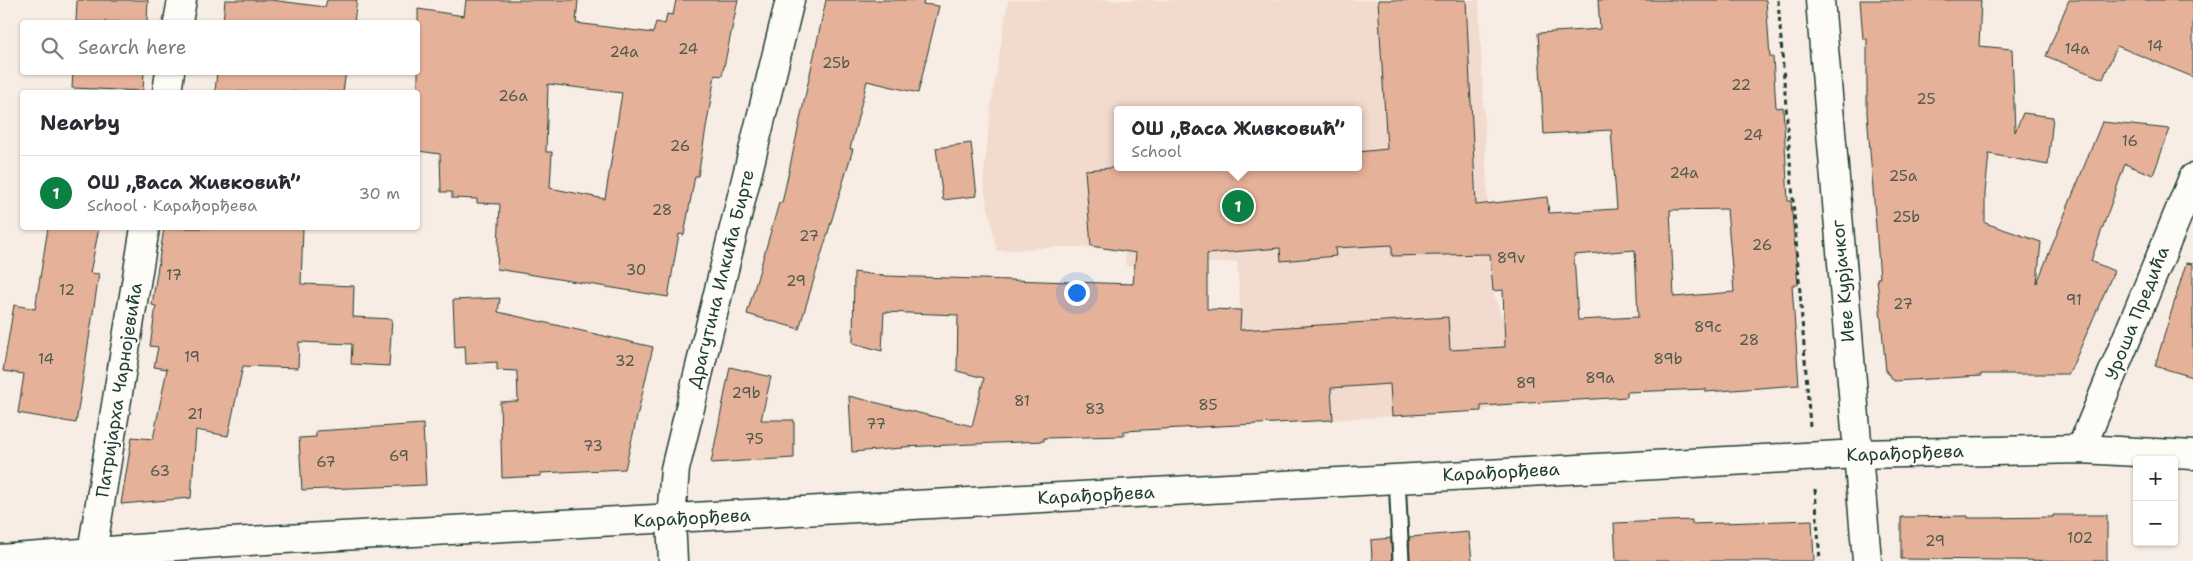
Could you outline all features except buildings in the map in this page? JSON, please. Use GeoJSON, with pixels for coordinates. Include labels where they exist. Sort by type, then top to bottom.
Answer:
{"type":"FeatureCollection","features":[{"type":"Feature","properties":{"kind":"street"},"geometry":{"type":"LineString","coordinates":[[178,20],[182,0]]}},
{"type":"Feature","properties":{"kind":"street","name":"Драгутина Илкића Бирте"},"geometry":{"type":"LineString","coordinates":[[673,561],[671,520],[675,469],[790,0]]}},
{"type":"Feature","properties":{"kind":"street","name":"Иве Курјачког"},"geometry":{"type":"LineString","coordinates":[[1820,0],[1868,561]]}},
{"type":"Feature","properties":{"kind":"street"},"geometry":{"type":"LineString","coordinates":[[167,90],[170,75]]}},
{"type":"Feature","properties":{"kind":"street","name":"Уроша Предића"},"geometry":{"type":"LineString","coordinates":[[2081,448],[2193,178]]}},
{"type":"Feature","properties":{"kind":"street","name":"Патријарха Чарнојевића"},"geometry":{"type":"LineString","coordinates":[[92,552],[145,230]]}},
{"type":"Feature","properties":{"kind":"street","name":"Карађорђева"},"geometry":{"type":"LineString","coordinates":[[0,559],[230,542],[671,520],[1397,477],[1812,456],[2081,448],[2193,455]]}},
{"type":"Feature","properties":{"kind":"lane"},"geometry":{"type":"LineString","coordinates":[[1397,477],[1401,561]]}},
{"type":"Feature","properties":{"kind":"path"},"geometry":{"type":"LineString","coordinates":[[1778,0],[1820,561]]}},
{"type":"Feature","properties":{"kind":"shaded area"},"geometry":{"type":"Polygon","coordinates":[[[1008,0],[1479,0],[1493,291],[1504,324],[1508,404],[1481,411],[1248,425],[1237,262],[1126,266],[1124,248],[1058,247],[997,251],[983,183],[991,105],[1008,0]]]}},
{"type":"Feature","properties":{"kind":"place","name":"ОШ „Васа Живковић”"},"geometry":{"type":"Point","coordinates":[1238,206]}}]}
